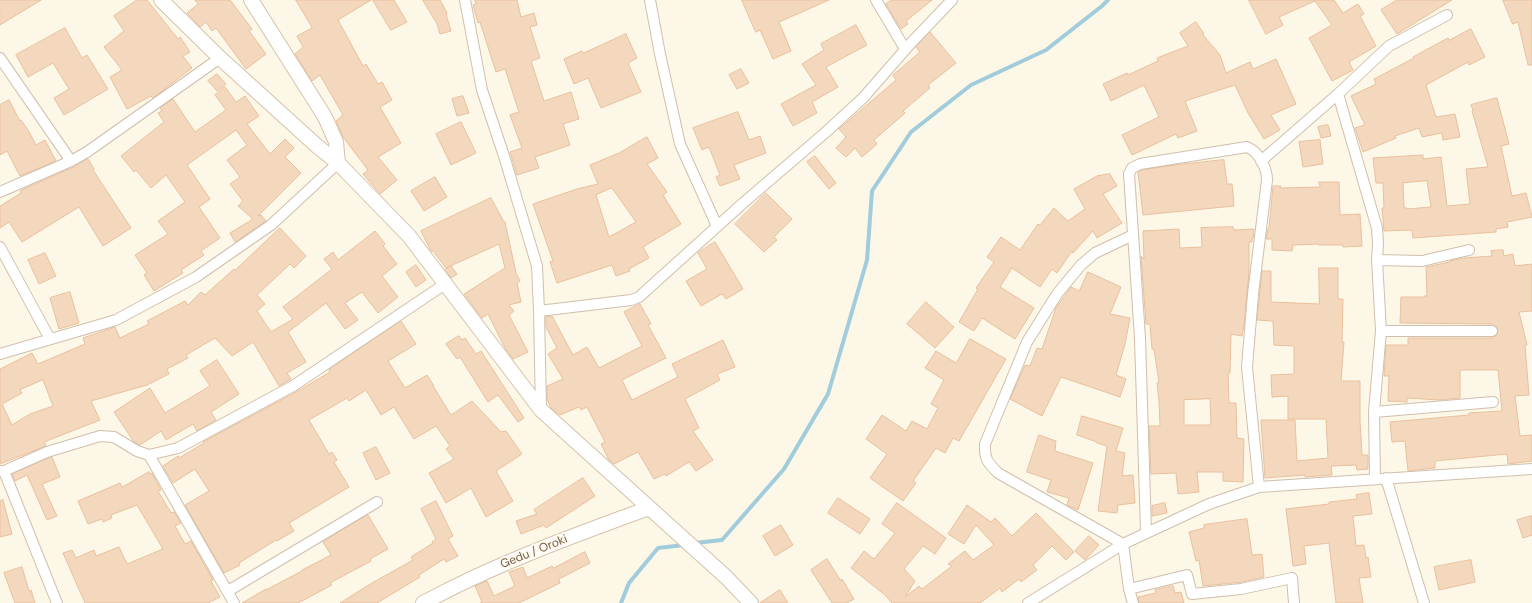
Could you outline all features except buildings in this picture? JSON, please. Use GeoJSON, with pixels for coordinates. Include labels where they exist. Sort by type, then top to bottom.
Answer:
{"type":"FeatureCollection","features":[{"type":"Feature","properties":{"kind":"street"},"geometry":{"type":"LineString","coordinates":[[161,0],[220,58],[317,146],[338,163],[409,236],[540,410],[726,577],[750,603]]}},
{"type":"Feature","properties":{"kind":"street"},"geometry":{"type":"LineString","coordinates":[[250,0],[325,117],[336,142],[338,163]]}},
{"type":"Feature","properties":{"kind":"street"},"geometry":{"type":"LineString","coordinates":[[464,0],[482,90],[504,156],[537,266],[540,410]]}},
{"type":"Feature","properties":{"kind":"street"},"geometry":{"type":"LineString","coordinates":[[650,0],[660,54],[680,144],[717,226]]}},
{"type":"Feature","properties":{"kind":"street"},"geometry":{"type":"LineString","coordinates":[[876,0],[905,49]]}},
{"type":"Feature","properties":{"kind":"street"},"geometry":{"type":"LineString","coordinates":[[539,311],[631,300],[639,297],[717,226],[863,98],[905,49],[952,0]]}},
{"type":"Feature","properties":{"kind":"street"},"geometry":{"type":"LineString","coordinates":[[1261,161],[1338,94],[1389,46],[1447,15]]}},
{"type":"Feature","properties":{"kind":"street"},"geometry":{"type":"LineString","coordinates":[[0,58],[71,161]]}},
{"type":"Feature","properties":{"kind":"street"},"geometry":{"type":"LineString","coordinates":[[0,192],[71,161],[87,152],[220,58]]}},
{"type":"Feature","properties":{"kind":"street"},"geometry":{"type":"LineString","coordinates":[[1338,94],[1377,228],[1377,260],[1381,331],[1374,412],[1381,478],[1424,603]]}},
{"type":"Feature","properties":{"kind":"street"},"geometry":{"type":"LineString","coordinates":[[1146,532],[1140,338],[1129,174],[1132,168],[1140,164],[1247,147],[1252,149],[1267,171],[1246,367],[1260,487]]}},
{"type":"Feature","properties":{"kind":"street"},"geometry":{"type":"LineString","coordinates":[[0,354],[116,320],[196,278],[271,225],[338,163]]}},
{"type":"Feature","properties":{"kind":"street"},"geometry":{"type":"LineString","coordinates":[[1123,544],[998,473],[989,464],[984,454],[985,444],[1027,342],[1057,294],[1081,265],[1095,253],[1133,235]]}},
{"type":"Feature","properties":{"kind":"street"},"geometry":{"type":"LineString","coordinates":[[0,247],[50,339]]}},
{"type":"Feature","properties":{"kind":"street"},"geometry":{"type":"LineString","coordinates":[[1377,260],[1422,261],[1469,250]]}},
{"type":"Feature","properties":{"kind":"street"},"geometry":{"type":"LineString","coordinates":[[57,603],[2,471],[47,452],[100,436],[114,437],[137,451],[149,455],[178,448],[293,386],[445,284]]}},
{"type":"Feature","properties":{"kind":"street"},"geometry":{"type":"LineString","coordinates":[[1381,331],[1492,331]]}},
{"type":"Feature","properties":{"kind":"street"},"geometry":{"type":"LineString","coordinates":[[1374,412],[1493,402]]}},
{"type":"Feature","properties":{"kind":"street"},"geometry":{"type":"LineString","coordinates":[[149,455],[234,603]]}},
{"type":"Feature","properties":{"kind":"street"},"geometry":{"type":"LineString","coordinates":[[1028,603],[1123,544],[1146,532],[1209,504],[1260,487],[1532,468]]}},
{"type":"Feature","properties":{"kind":"street"},"geometry":{"type":"LineString","coordinates":[[228,591],[376,502]]}},
{"type":"Feature","properties":{"kind":"street","name":"Gedu / Oroki"},"geometry":{"type":"LineString","coordinates":[[423,603],[480,574],[529,553],[649,508]]}},
{"type":"Feature","properties":{"kind":"street"},"geometry":{"type":"LineString","coordinates":[[1123,544],[1129,589],[1133,603]]}},
{"type":"Feature","properties":{"kind":"street"},"geometry":{"type":"LineString","coordinates":[[1129,589],[1187,575],[1192,594],[1241,589],[1292,578],[1294,603]]}},
{"type":"Feature","properties":{"kind":"waterway"},"geometry":{"type":"LineString","coordinates":[[695,543],[722,540],[784,469],[828,394],[867,260],[872,191],[911,132],[971,85],[1046,50],[1108,0]]}},
{"type":"Feature","properties":{"kind":"waterway"},"geometry":{"type":"LineString","coordinates":[[621,603],[629,583],[658,548],[684,545]]}}]}
